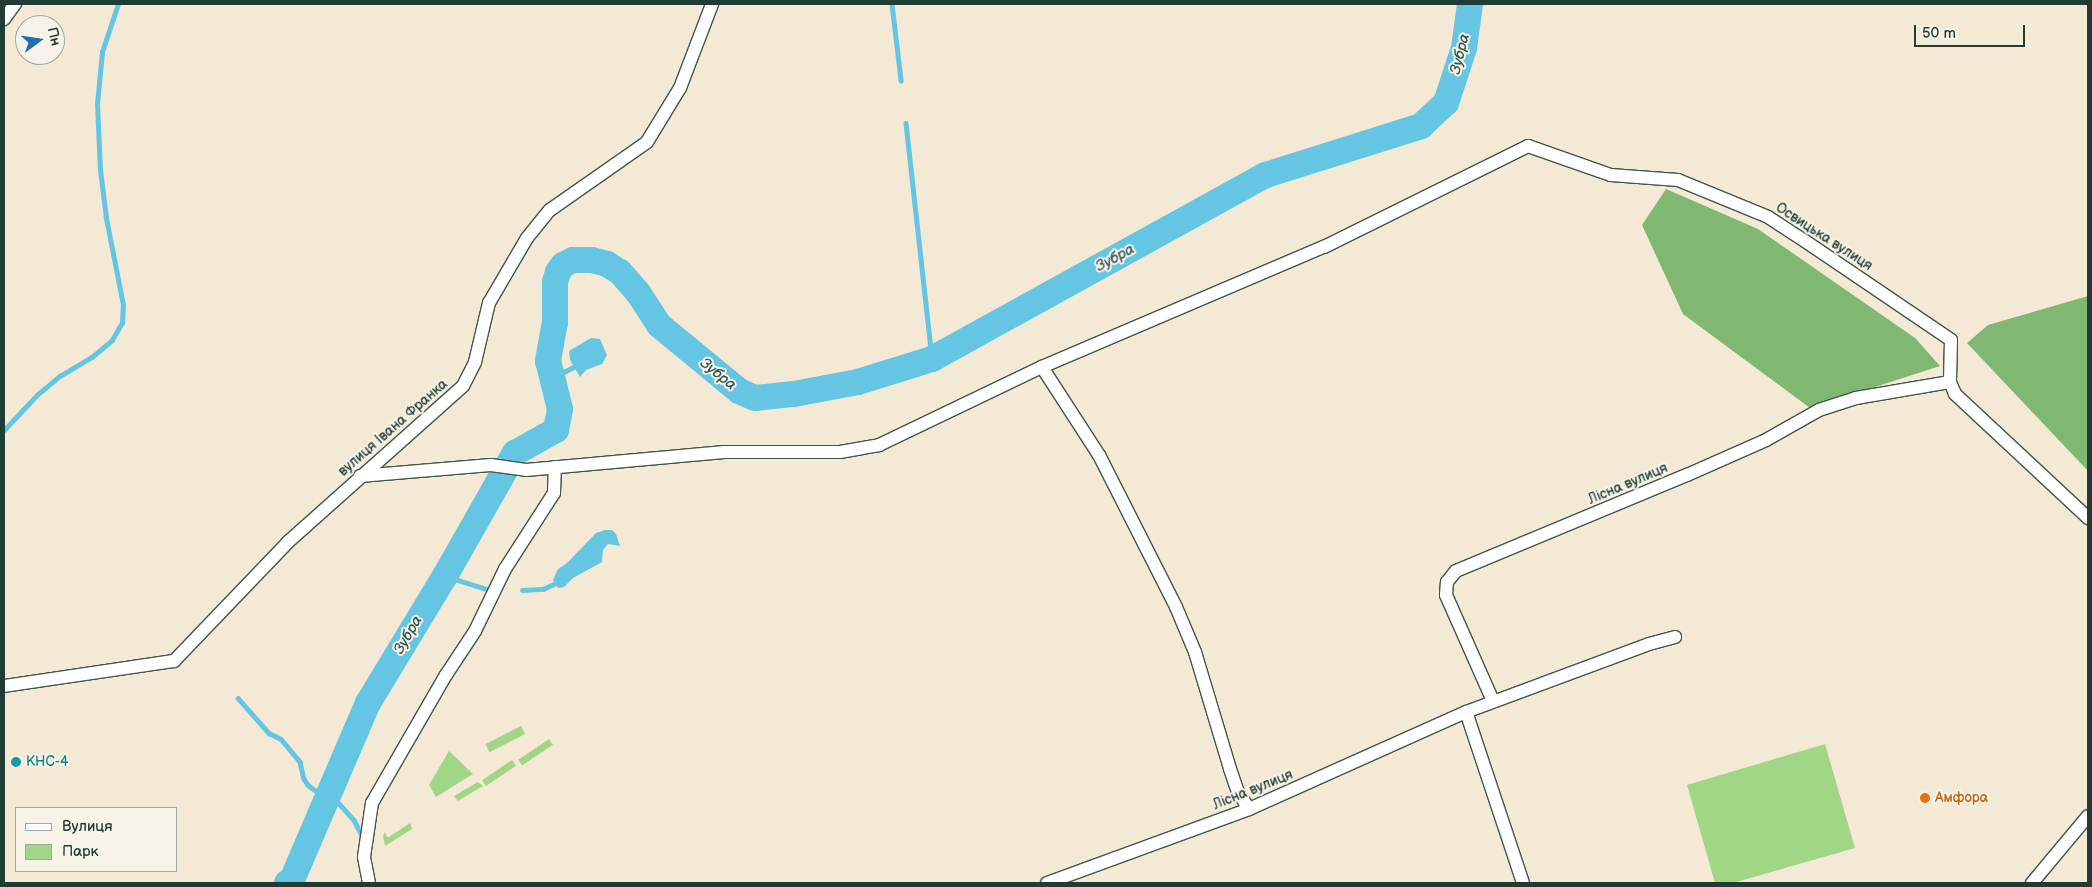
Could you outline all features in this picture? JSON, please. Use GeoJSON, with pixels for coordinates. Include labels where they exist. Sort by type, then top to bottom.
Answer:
{"type":"FeatureCollection","features":[{"type":"Feature","properties":{"kind":"street"},"geometry":{"type":"LineString","coordinates":[[4,19],[14,4]]}},
{"type":"Feature","properties":{"kind":"street","name":"вулиця Івана Франка"},"geometry":{"type":"LineString","coordinates":[[4,686],[174,661],[288,542],[463,386],[475,362],[489,303],[527,238],[550,210],[647,142],[680,88],[712,4]]}},
{"type":"Feature","properties":{"kind":"street","name":"Освицька вулиця"},"geometry":{"type":"LineString","coordinates":[[1042,367],[1324,247],[1528,146],[1611,175],[1678,180],[1768,217],[1949,339],[1948,382]]}},
{"type":"Feature","properties":{"kind":"street"},"geometry":{"type":"LineString","coordinates":[[360,476],[491,465],[526,470],[724,452],[840,452],[879,445],[1042,367],[1099,455],[1176,606],[1195,652],[1238,792],[1250,809]]}},
{"type":"Feature","properties":{"kind":"street"},"geometry":{"type":"LineString","coordinates":[[1948,382],[1955,394],[2088,518]]}},
{"type":"Feature","properties":{"kind":"street","name":"Лісна вулиця"},"geometry":{"type":"LineString","coordinates":[[1493,702],[1446,596],[1447,582],[1456,571],[1696,472],[1766,440],[1818,410],[1856,398],[1948,382]]}},
{"type":"Feature","properties":{"kind":"street"},"geometry":{"type":"LineString","coordinates":[[369,883],[364,857],[372,804],[446,675],[475,631],[505,569],[554,493],[555,467]]}},
{"type":"Feature","properties":{"kind":"street","name":"Лісна вулиця"},"geometry":{"type":"LineString","coordinates":[[1047,883],[1250,809],[1466,712],[1649,644],[1675,638]]}},
{"type":"Feature","properties":{"kind":"street"},"geometry":{"type":"LineString","coordinates":[[1466,712],[1523,883]]}},
{"type":"Feature","properties":{"kind":"street"},"geometry":{"type":"LineString","coordinates":[[2032,883],[2088,816]]}},
{"type":"Feature","properties":{"kind":"green space"},"geometry":{"type":"Polygon","coordinates":[[[1666,189],[1758,229],[1915,338],[1940,366],[1810,408],[1683,314],[1642,225],[1666,189]]]}},
{"type":"Feature","properties":{"kind":"green space"},"geometry":{"type":"Polygon","coordinates":[[[2088,296],[2088,471],[1967,343],[1988,325],[2088,296]]]}},
{"type":"Feature","properties":{"kind":"green space"},"geometry":{"type":"Polygon","coordinates":[[[521,726],[525,734],[489,752],[485,744],[521,726]]]}},
{"type":"Feature","properties":{"kind":"green space"},"geometry":{"type":"Polygon","coordinates":[[[549,739],[553,745],[522,765],[518,760],[549,739]]]}},
{"type":"Feature","properties":{"kind":"green space"},"geometry":{"type":"Polygon","coordinates":[[[1825,744],[1855,848],[1733,883],[1715,883],[1687,785],[1825,744]]]}},
{"type":"Feature","properties":{"kind":"green space"},"geometry":{"type":"Polygon","coordinates":[[[449,751],[473,774],[436,797],[429,785],[449,751]]]}},
{"type":"Feature","properties":{"kind":"green space"},"geometry":{"type":"Polygon","coordinates":[[[512,760],[516,766],[486,786],[482,780],[512,760]]]}},
{"type":"Feature","properties":{"kind":"green space"},"geometry":{"type":"Polygon","coordinates":[[[478,782],[483,786],[458,801],[454,796],[478,782]]]}},
{"type":"Feature","properties":{"kind":"green space"},"geometry":{"type":"Polygon","coordinates":[[[410,823],[412,829],[385,846],[383,836],[385,832],[387,837],[389,837],[410,823]]]}},
{"type":"Feature","properties":{"kind":"water"},"geometry":{"type":"Polygon","coordinates":[[[591,338],[600,339],[607,355],[602,364],[586,370],[580,377],[570,360],[569,351],[591,338]]]}},
{"type":"Feature","properties":{"kind":"water"},"geometry":{"type":"Polygon","coordinates":[[[612,530],[616,534],[620,546],[608,544],[603,550],[602,562],[573,578],[564,587],[558,588],[553,580],[558,569],[566,564],[596,533],[612,530]]]}},
{"type":"Feature","properties":{"kind":"waterway"},"geometry":{"type":"LineString","coordinates":[[4,430],[37,395],[60,376],[92,357],[112,340],[122,323],[123,305],[106,218],[100,170],[97,104],[102,52],[118,4]]}},
{"type":"Feature","properties":{"kind":"waterway"},"geometry":{"type":"LineString","coordinates":[[892,4],[901,80]]}},
{"type":"Feature","properties":{"kind":"waterway","name":"Зубра"},"geometry":{"type":"LineString","coordinates":[[287,883],[292,880],[368,703],[445,576],[515,453],[556,430],[560,409],[548,361],[555,323],[555,282],[558,272],[563,265],[573,260],[592,260],[607,264],[620,272],[639,294],[659,325],[739,391],[755,398],[794,394],[858,382],[932,359],[1266,175],[1421,126],[1446,103],[1464,48],[1470,4]]}},
{"type":"Feature","properties":{"kind":"waterway"},"geometry":{"type":"LineString","coordinates":[[906,123],[932,359]]}},
{"type":"Feature","properties":{"kind":"waterway"},"geometry":{"type":"LineString","coordinates":[[551,374],[564,372],[579,364]]}},
{"type":"Feature","properties":{"kind":"waterway"},"geometry":{"type":"LineString","coordinates":[[445,576],[493,591]]}},
{"type":"Feature","properties":{"kind":"waterway"},"geometry":{"type":"LineString","coordinates":[[522,590],[543,589],[560,581]]}},
{"type":"Feature","properties":{"kind":"waterway"},"geometry":{"type":"LineString","coordinates":[[238,698],[269,733],[281,739],[300,762],[304,779],[308,785],[319,793],[336,800],[354,820],[363,838]]}},
{"type":"Feature","properties":{"kind":"place","name":"КНС-4"},"geometry":{"type":"Point","coordinates":[16,762]}},
{"type":"Feature","properties":{"kind":"place","name":"Амфора"},"geometry":{"type":"Point","coordinates":[1925,798]}}]}
